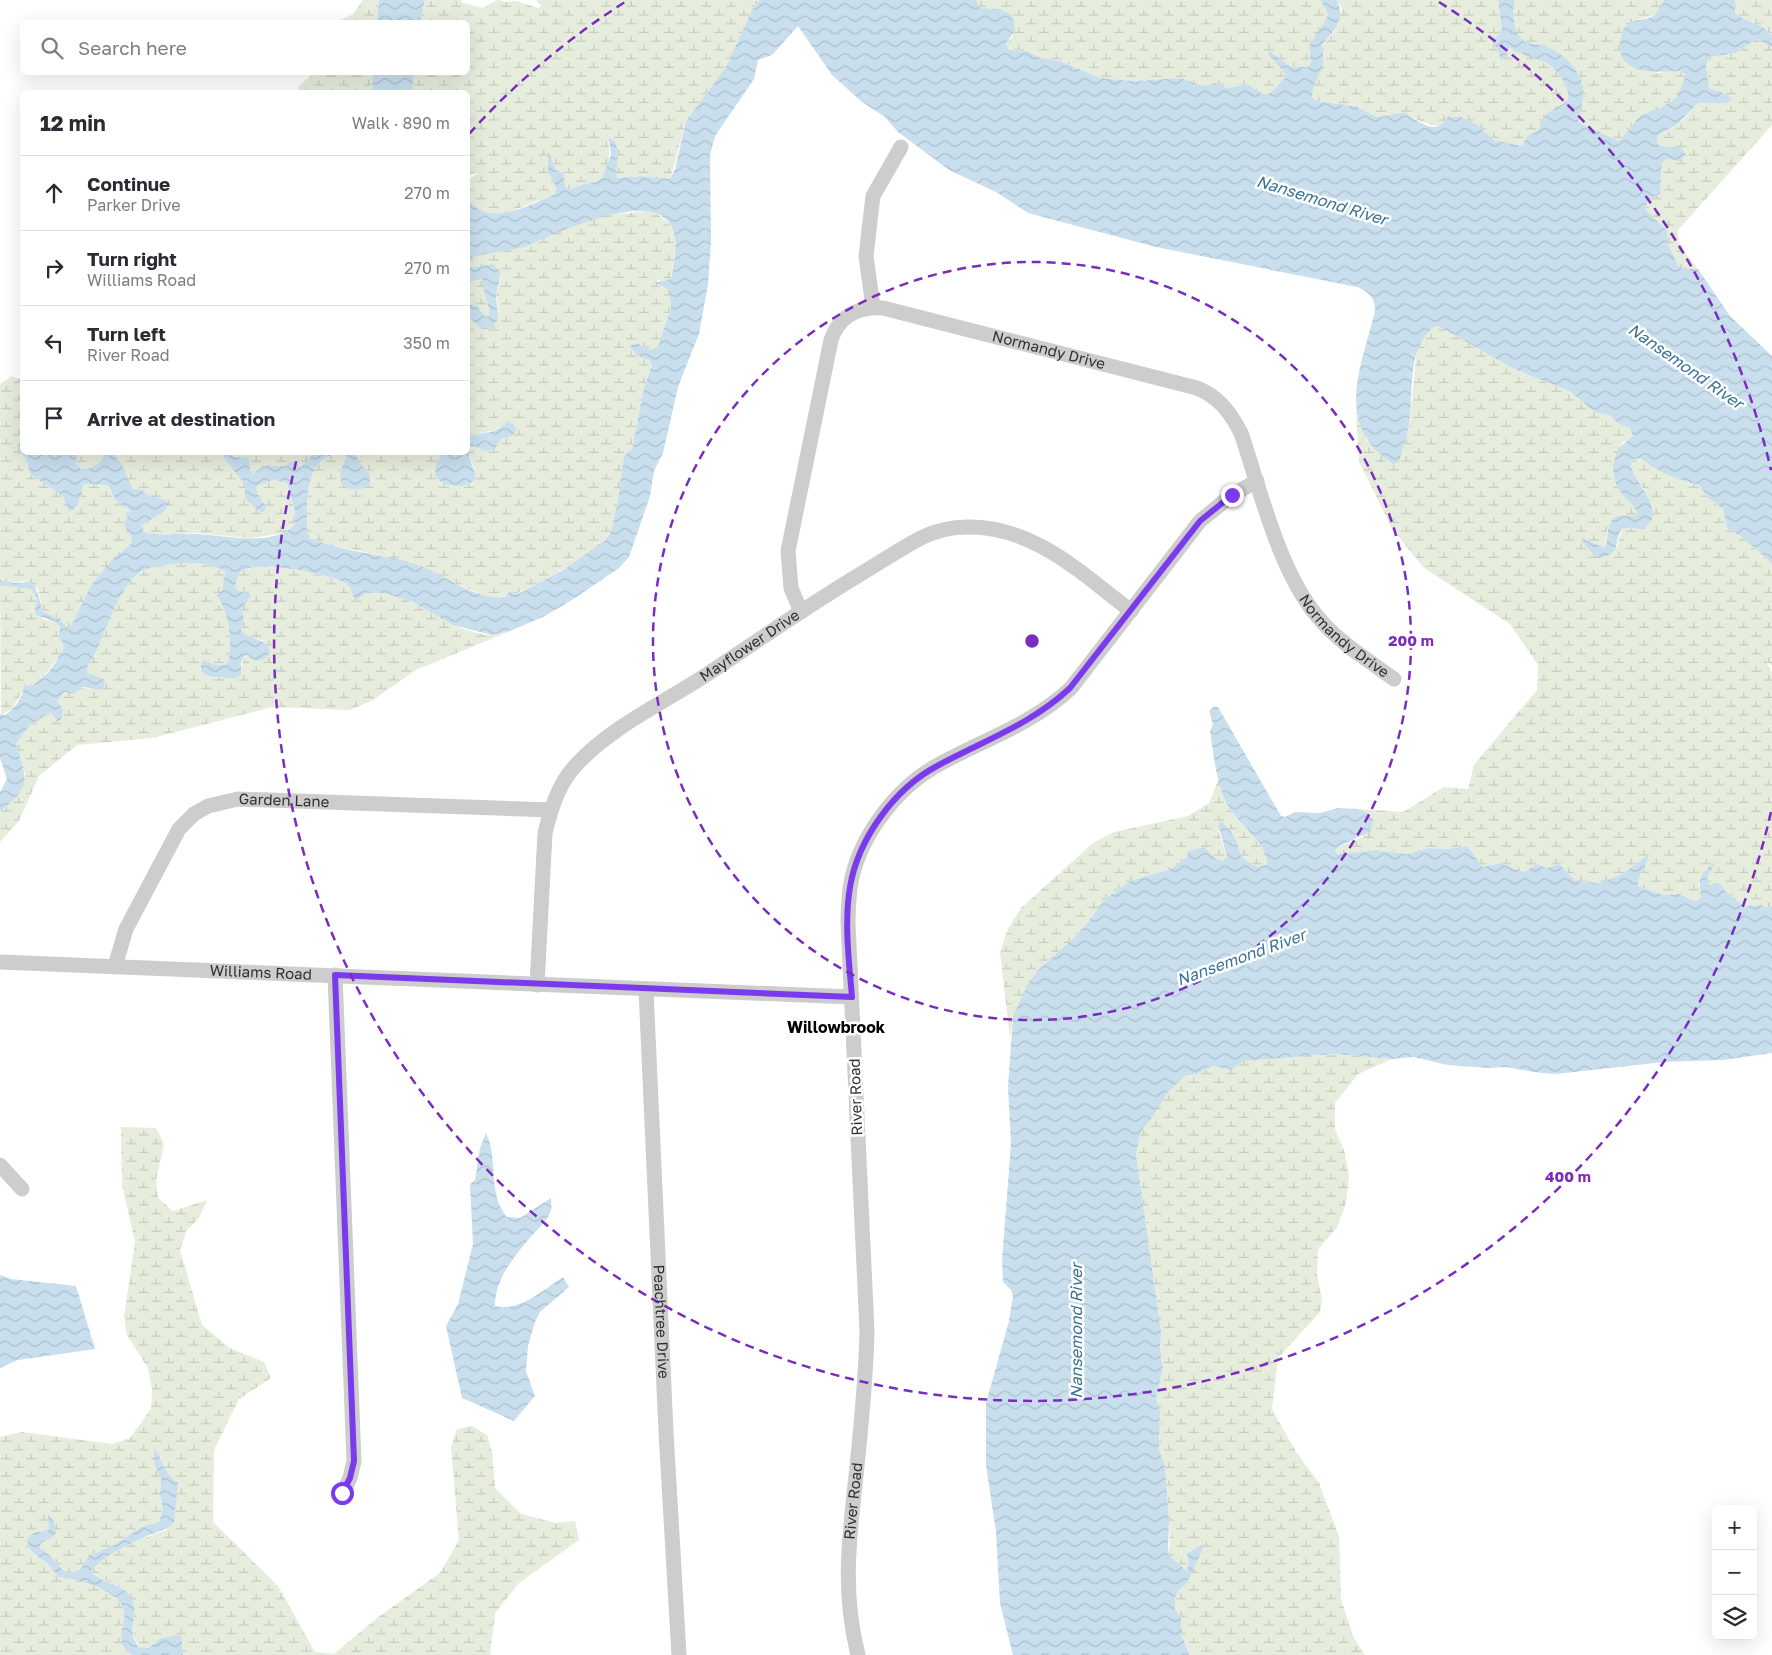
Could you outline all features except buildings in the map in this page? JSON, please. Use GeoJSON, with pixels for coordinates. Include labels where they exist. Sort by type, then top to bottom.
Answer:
{"type":"FeatureCollection","features":[{"type":"Feature","properties":{"kind":"street"},"geometry":{"type":"LineString","coordinates":[[801,612],[791,588],[788,550],[831,340],[840,321],[849,314],[873,307],[866,256],[873,196],[901,147]]}},
{"type":"Feature","properties":{"kind":"street","name":"Normandy Drive"},"geometry":{"type":"LineString","coordinates":[[873,307],[1197,388],[1221,402],[1241,432],[1280,547],[1304,598],[1333,632],[1394,678]]}},
{"type":"Feature","properties":{"kind":"street","name":"River Road"},"geometry":{"type":"LineString","coordinates":[[858,1655],[848,1601],[848,1545],[866,1382],[867,1331],[848,922],[850,887],[860,856],[882,816],[901,794],[935,767],[1033,718],[1053,704],[1070,688],[1200,521],[1232,495],[1257,481]]}},
{"type":"Feature","properties":{"kind":"street","name":"Mayflower Drive"},"geometry":{"type":"LineString","coordinates":[[537,985],[542,852],[551,810],[562,784],[589,752],[801,612],[925,536],[964,527],[1003,530],[1024,536],[1065,561],[1131,611]]}},
{"type":"Feature","properties":{"kind":"street","name":"Garden Lane"},"geometry":{"type":"LineString","coordinates":[[115,966],[126,929],[179,829],[194,814],[208,806],[238,798],[551,810]]}},
{"type":"Feature","properties":{"kind":"street","name":"Williams Road"},"geometry":{"type":"LineString","coordinates":[[0,962],[852,997]]}},
{"type":"Feature","properties":{"kind":"street"},"geometry":{"type":"LineString","coordinates":[[335,975],[353,1452],[350,1478],[342,1493]]}},
{"type":"Feature","properties":{"kind":"street","name":"Peachtree Drive"},"geometry":{"type":"LineString","coordinates":[[646,990],[666,1432],[679,1655]]}},
{"type":"Feature","properties":{"kind":"street"},"geometry":{"type":"LineString","coordinates":[[0,1165],[22,1189]]}},
{"type":"Feature","properties":{"kind":"green space"},"geometry":{"type":"Polygon","coordinates":[[[363,0],[379,0],[377,20],[340,20],[353,14],[363,0]]]}},
{"type":"Feature","properties":{"kind":"green space"},"geometry":{"type":"Polygon","coordinates":[[[425,0],[461,0],[463,3],[483,8],[497,0],[506,2],[516,1],[538,8],[541,6],[536,0],[760,0],[752,10],[727,65],[686,121],[670,180],[642,176],[615,178],[618,151],[608,141],[609,158],[604,175],[595,182],[569,190],[565,186],[564,173],[556,170],[548,151],[548,172],[556,188],[555,194],[499,216],[474,209],[470,202],[470,179],[479,173],[470,175],[470,90],[412,90],[414,75],[470,75],[470,20],[420,20],[425,0]]]}},
{"type":"Feature","properties":{"kind":"green space"},"geometry":{"type":"Polygon","coordinates":[[[976,0],[1321,0],[1328,15],[1309,46],[1311,62],[1308,67],[1290,66],[1271,52],[1266,51],[1288,76],[1270,93],[1263,94],[1247,84],[1228,88],[1215,83],[1203,86],[1180,78],[1135,81],[1100,78],[1060,61],[1038,57],[1027,51],[1009,50],[1006,44],[1013,36],[1000,9],[980,8],[976,0]]]}},
{"type":"Feature","properties":{"kind":"green space"},"geometry":{"type":"Polygon","coordinates":[[[1337,0],[1498,0],[1502,30],[1497,48],[1501,61],[1504,59],[1510,46],[1525,55],[1546,63],[1559,74],[1564,83],[1568,92],[1567,102],[1550,111],[1539,130],[1527,136],[1522,146],[1494,140],[1478,125],[1431,125],[1405,112],[1377,117],[1357,107],[1311,98],[1322,68],[1322,46],[1334,32],[1342,9],[1337,0]]]}},
{"type":"Feature","properties":{"kind":"green space"},"geometry":{"type":"Polygon","coordinates":[[[1515,0],[1664,0],[1655,15],[1636,20],[1655,73],[1681,71],[1687,75],[1677,97],[1662,107],[1641,115],[1619,141],[1578,122],[1583,101],[1545,46],[1527,43],[1518,35],[1514,17],[1515,0]]]}},
{"type":"Feature","properties":{"kind":"green space"},"geometry":{"type":"Polygon","coordinates":[[[1735,0],[1772,0],[1772,36],[1759,25],[1735,13],[1735,0]]]}},
{"type":"Feature","properties":{"kind":"green space"},"geometry":{"type":"Polygon","coordinates":[[[1756,39],[1772,47],[1772,125],[1677,231],[1680,246],[1698,269],[1684,269],[1678,265],[1668,244],[1666,231],[1646,210],[1647,201],[1660,194],[1662,162],[1681,147],[1659,146],[1657,141],[1658,135],[1678,125],[1698,103],[1725,103],[1726,94],[1709,89],[1706,66],[1709,57],[1736,53],[1756,39]]]}},
{"type":"Feature","properties":{"kind":"green space"},"geometry":{"type":"Polygon","coordinates":[[[312,75],[372,75],[373,90],[298,90],[299,86],[312,75]]]}},
{"type":"Feature","properties":{"kind":"green space"},"geometry":{"type":"Polygon","coordinates":[[[648,211],[659,216],[672,229],[675,247],[671,279],[667,282],[657,280],[657,285],[669,290],[671,307],[658,348],[650,350],[637,343],[638,356],[650,360],[652,365],[644,388],[632,449],[624,456],[613,527],[603,541],[576,561],[541,582],[510,596],[500,598],[478,593],[403,561],[337,547],[310,538],[307,509],[310,483],[314,471],[320,462],[330,456],[344,455],[346,458],[340,470],[370,474],[358,461],[357,455],[442,455],[436,463],[475,470],[469,455],[470,448],[474,446],[485,451],[510,422],[494,430],[470,436],[470,318],[481,329],[499,313],[496,294],[501,278],[493,264],[472,267],[470,261],[473,257],[608,215],[648,211]]]}},
{"type":"Feature","properties":{"kind":"green space"},"geometry":{"type":"Polygon","coordinates":[[[483,279],[489,311],[489,315],[486,317],[476,305],[470,304],[470,282],[483,279]]]}},
{"type":"Feature","properties":{"kind":"green space"},"geometry":{"type":"Polygon","coordinates":[[[1435,326],[1442,328],[1512,368],[1571,392],[1594,412],[1609,415],[1620,425],[1630,428],[1633,436],[1622,443],[1622,493],[1636,508],[1638,514],[1635,516],[1619,516],[1608,528],[1604,548],[1581,537],[1592,553],[1617,547],[1622,528],[1644,529],[1646,492],[1631,469],[1632,460],[1640,458],[1668,475],[1699,485],[1708,498],[1723,509],[1727,528],[1745,539],[1772,564],[1772,666],[1767,662],[1772,673],[1772,908],[1761,905],[1744,906],[1726,892],[1720,883],[1709,886],[1707,878],[1715,862],[1699,884],[1701,898],[1695,901],[1679,894],[1664,895],[1638,886],[1639,878],[1647,863],[1648,855],[1622,874],[1597,885],[1588,881],[1577,882],[1559,864],[1547,868],[1537,864],[1524,872],[1500,863],[1483,867],[1466,846],[1445,849],[1429,848],[1407,854],[1376,850],[1338,854],[1335,851],[1338,847],[1363,837],[1370,814],[1358,809],[1403,812],[1444,787],[1468,789],[1474,765],[1537,690],[1538,665],[1510,624],[1424,568],[1392,529],[1359,461],[1356,410],[1367,441],[1409,427],[1417,349],[1426,333],[1435,326]]]}},
{"type":"Feature","properties":{"kind":"green space"},"geometry":{"type":"Polygon","coordinates":[[[12,376],[20,379],[20,442],[17,447],[20,455],[23,455],[27,460],[30,474],[78,505],[84,484],[108,485],[116,501],[130,510],[125,525],[132,538],[131,544],[110,564],[95,583],[69,631],[60,619],[43,612],[38,589],[25,581],[9,583],[0,580],[0,384],[12,376]]]}},
{"type":"Feature","properties":{"kind":"green space"},"geometry":{"type":"Polygon","coordinates":[[[77,455],[104,455],[96,465],[89,468],[81,469],[75,463],[77,455]]]}},
{"type":"Feature","properties":{"kind":"green space"},"geometry":{"type":"Polygon","coordinates":[[[115,455],[224,455],[224,458],[245,485],[245,499],[266,506],[256,492],[257,486],[273,480],[287,483],[295,512],[294,526],[285,533],[250,538],[194,533],[155,535],[144,532],[141,529],[142,525],[164,512],[165,500],[148,497],[137,492],[129,484],[122,465],[115,458],[115,455]]]}},
{"type":"Feature","properties":{"kind":"green space"},"geometry":{"type":"Polygon","coordinates":[[[235,455],[312,455],[301,468],[263,466],[253,475],[235,455]]]}},
{"type":"Feature","properties":{"kind":"green space"},"geometry":{"type":"Polygon","coordinates":[[[182,561],[216,567],[225,571],[222,590],[217,596],[229,628],[230,646],[228,662],[224,665],[211,664],[200,668],[208,676],[218,678],[241,675],[241,668],[245,658],[264,641],[246,636],[241,631],[244,618],[241,609],[247,592],[237,591],[235,587],[241,573],[248,568],[276,567],[310,572],[339,581],[352,590],[365,593],[386,593],[400,597],[463,629],[491,635],[510,631],[416,670],[373,700],[350,710],[273,707],[152,738],[77,745],[39,776],[19,821],[0,842],[0,812],[11,803],[25,774],[16,744],[30,725],[50,713],[58,721],[57,701],[61,696],[71,690],[81,688],[99,690],[105,680],[87,672],[87,668],[124,591],[144,571],[157,566],[182,561]]]}},
{"type":"Feature","properties":{"kind":"green space"},"geometry":{"type":"Polygon","coordinates":[[[0,586],[31,589],[37,598],[35,609],[43,619],[56,622],[60,628],[65,645],[60,655],[40,681],[24,689],[12,709],[1,715],[0,586]]]}},
{"type":"Feature","properties":{"kind":"green space"},"geometry":{"type":"Polygon","coordinates":[[[1218,780],[1234,816],[1262,849],[1266,856],[1267,864],[1258,867],[1247,861],[1239,850],[1233,834],[1218,830],[1227,857],[1223,861],[1188,856],[1171,869],[1130,881],[1105,899],[1081,931],[1038,970],[1013,1016],[1010,1038],[1000,952],[1008,929],[1021,908],[1093,843],[1114,832],[1188,816],[1209,803],[1218,780]]]}},
{"type":"Feature","properties":{"kind":"green space"},"geometry":{"type":"Polygon","coordinates":[[[1334,1054],[1392,1059],[1358,1074],[1335,1103],[1335,1129],[1345,1153],[1349,1178],[1346,1203],[1337,1227],[1318,1250],[1317,1275],[1322,1300],[1320,1312],[1278,1358],[1272,1409],[1296,1452],[1319,1483],[1339,1536],[1341,1599],[1353,1636],[1365,1655],[1190,1655],[1181,1634],[1181,1617],[1175,1609],[1175,1598],[1178,1591],[1187,1583],[1189,1565],[1186,1570],[1168,1555],[1170,1545],[1165,1466],[1159,1450],[1160,1410],[1156,1398],[1163,1368],[1160,1351],[1161,1331],[1136,1154],[1141,1132],[1168,1092],[1185,1076],[1197,1074],[1213,1066],[1232,1070],[1243,1061],[1334,1054]]]}},
{"type":"Feature","properties":{"kind":"green space"},"geometry":{"type":"Polygon","coordinates":[[[121,1127],[156,1128],[164,1144],[156,1180],[158,1198],[173,1211],[207,1200],[199,1218],[186,1231],[180,1250],[202,1325],[230,1348],[264,1362],[271,1378],[239,1399],[214,1450],[213,1522],[278,1586],[315,1652],[334,1654],[377,1618],[440,1573],[459,1540],[451,1447],[457,1429],[472,1426],[487,1435],[492,1452],[495,1488],[521,1514],[556,1523],[575,1521],[579,1540],[519,1583],[495,1613],[490,1655],[183,1655],[182,1638],[178,1635],[161,1638],[148,1648],[140,1647],[134,1633],[134,1612],[130,1598],[117,1585],[91,1571],[116,1552],[166,1530],[167,1475],[160,1456],[154,1464],[161,1479],[160,1495],[163,1508],[159,1522],[141,1527],[114,1545],[88,1556],[80,1570],[69,1574],[40,1548],[41,1543],[53,1537],[49,1514],[49,1529],[33,1533],[28,1537],[27,1542],[32,1551],[48,1564],[58,1577],[87,1583],[108,1592],[116,1598],[122,1606],[124,1614],[121,1642],[127,1651],[133,1655],[0,1655],[0,1437],[22,1432],[112,1444],[130,1438],[151,1409],[152,1390],[148,1368],[127,1335],[124,1317],[135,1242],[122,1185],[121,1127]]]}},
{"type":"Feature","properties":{"kind":"water"},"geometry":{"type":"Polygon","coordinates":[[[379,0],[425,0],[420,20],[377,20],[379,0]]]}},
{"type":"Feature","properties":{"kind":"water","name":"Nansemond River"},"geometry":{"type":"Polygon","coordinates":[[[760,0],[976,0],[980,8],[1000,9],[1012,15],[1015,30],[1006,44],[1009,50],[1027,51],[1038,57],[1060,61],[1100,78],[1135,81],[1180,78],[1203,86],[1215,83],[1228,88],[1247,84],[1263,94],[1270,93],[1287,76],[1266,51],[1271,52],[1290,66],[1308,67],[1311,62],[1309,46],[1328,15],[1321,0],[1337,0],[1340,13],[1339,19],[1331,35],[1322,45],[1322,69],[1315,84],[1312,98],[1319,101],[1357,107],[1377,117],[1405,112],[1430,127],[1440,125],[1447,117],[1461,117],[1478,125],[1494,140],[1522,146],[1527,136],[1539,130],[1545,116],[1553,109],[1567,102],[1568,92],[1559,74],[1547,64],[1510,47],[1501,61],[1497,48],[1492,42],[1502,30],[1498,0],[1515,0],[1515,27],[1525,42],[1545,46],[1558,52],[1578,74],[1583,87],[1583,100],[1578,122],[1619,141],[1641,115],[1662,107],[1677,97],[1686,75],[1681,71],[1642,70],[1626,62],[1621,54],[1620,44],[1626,26],[1629,23],[1655,15],[1664,0],[1735,0],[1735,13],[1763,27],[1772,36],[1772,47],[1756,39],[1736,53],[1709,57],[1706,66],[1709,88],[1726,94],[1732,100],[1725,103],[1698,103],[1677,125],[1658,135],[1657,141],[1659,146],[1681,147],[1686,155],[1679,161],[1668,159],[1662,162],[1660,194],[1647,201],[1646,210],[1667,231],[1668,244],[1678,265],[1684,269],[1698,269],[1730,316],[1772,356],[1772,564],[1745,539],[1727,528],[1723,509],[1708,498],[1699,485],[1668,475],[1640,458],[1632,460],[1631,466],[1650,502],[1652,520],[1644,529],[1622,528],[1614,551],[1599,558],[1596,556],[1586,546],[1581,537],[1604,548],[1609,526],[1614,519],[1618,516],[1638,514],[1618,487],[1613,471],[1616,455],[1620,448],[1633,436],[1630,428],[1620,425],[1609,415],[1594,412],[1571,392],[1512,368],[1442,328],[1435,326],[1419,346],[1415,358],[1408,429],[1399,462],[1393,464],[1374,448],[1363,431],[1357,413],[1356,394],[1359,374],[1375,311],[1373,299],[1365,291],[1357,287],[1156,247],[1028,213],[996,192],[949,170],[898,132],[885,117],[862,102],[832,75],[798,26],[772,55],[758,60],[754,79],[715,136],[710,155],[711,241],[708,284],[699,334],[678,387],[663,453],[654,471],[650,496],[629,557],[619,568],[543,617],[510,631],[492,635],[453,625],[412,602],[385,593],[366,593],[355,601],[351,590],[346,584],[326,576],[280,567],[253,567],[240,573],[235,587],[238,591],[247,592],[251,596],[241,609],[244,618],[241,631],[262,641],[270,652],[266,658],[260,660],[254,660],[248,655],[245,656],[241,662],[241,675],[235,679],[212,677],[203,673],[201,669],[201,663],[205,659],[211,664],[224,665],[228,662],[229,628],[217,596],[222,590],[225,571],[211,566],[188,563],[147,569],[136,576],[119,599],[94,657],[87,668],[87,672],[105,680],[104,687],[99,690],[83,687],[73,694],[65,692],[57,701],[63,710],[61,720],[58,721],[50,713],[30,725],[16,744],[23,766],[24,782],[22,789],[0,812],[0,792],[7,779],[0,758],[0,714],[5,715],[12,709],[21,697],[24,684],[31,686],[47,673],[65,645],[59,638],[60,628],[56,622],[36,615],[37,598],[31,589],[0,586],[0,580],[10,583],[28,582],[32,584],[39,597],[43,612],[60,619],[69,630],[92,584],[113,559],[131,544],[132,538],[124,525],[130,510],[116,501],[108,485],[84,484],[78,505],[69,512],[63,496],[30,474],[27,460],[23,455],[77,455],[75,463],[81,469],[96,465],[104,455],[115,455],[133,489],[142,490],[169,503],[164,512],[142,525],[144,532],[162,535],[193,534],[259,538],[283,533],[294,526],[295,512],[287,483],[273,480],[257,486],[256,492],[266,506],[265,511],[262,513],[245,499],[245,485],[224,458],[224,455],[249,458],[250,470],[253,474],[263,466],[285,466],[291,461],[301,467],[312,455],[336,455],[330,456],[320,462],[314,471],[310,483],[307,522],[310,538],[337,547],[393,558],[421,566],[473,592],[495,597],[506,597],[510,591],[515,594],[520,593],[563,570],[604,541],[611,532],[618,501],[624,456],[632,449],[644,388],[652,365],[649,360],[638,356],[629,346],[637,343],[650,350],[658,347],[671,307],[669,290],[655,283],[671,279],[675,250],[672,229],[669,223],[657,214],[641,211],[621,213],[577,225],[520,248],[473,257],[470,261],[470,201],[477,208],[498,214],[521,208],[555,194],[556,188],[548,172],[548,150],[556,170],[564,173],[565,186],[569,190],[596,182],[602,178],[611,155],[609,138],[615,141],[618,151],[616,178],[642,176],[670,179],[675,169],[686,121],[727,65],[752,10],[760,0]]]}},
{"type":"Feature","properties":{"kind":"water"},"geometry":{"type":"Polygon","coordinates":[[[372,75],[414,75],[412,90],[373,90],[372,75]]]}},
{"type":"Feature","properties":{"kind":"water"},"geometry":{"type":"Polygon","coordinates":[[[493,264],[500,271],[496,295],[498,317],[491,329],[481,329],[470,318],[470,304],[476,305],[486,317],[489,315],[482,279],[470,282],[470,266],[473,267],[493,264]]]}},
{"type":"Feature","properties":{"kind":"water"},"geometry":{"type":"Polygon","coordinates":[[[509,422],[514,425],[516,430],[512,436],[501,439],[494,450],[485,451],[474,446],[470,448],[470,436],[494,431],[509,422]]]}},
{"type":"Feature","properties":{"kind":"water"},"geometry":{"type":"Polygon","coordinates":[[[344,455],[356,455],[358,461],[370,474],[370,485],[356,490],[342,485],[341,471],[346,458],[344,455]]]}},
{"type":"Feature","properties":{"kind":"water"},"geometry":{"type":"Polygon","coordinates":[[[442,455],[469,455],[476,479],[461,486],[444,483],[435,476],[436,463],[442,455]]]}},
{"type":"Feature","properties":{"kind":"water","name":"Nansemond River"},"geometry":{"type":"Polygon","coordinates":[[[1214,706],[1218,707],[1281,816],[1285,817],[1295,812],[1320,813],[1338,808],[1358,809],[1370,814],[1373,823],[1371,831],[1338,847],[1335,851],[1338,854],[1376,850],[1407,854],[1429,848],[1445,849],[1467,846],[1483,867],[1500,863],[1524,872],[1537,864],[1547,868],[1559,864],[1577,882],[1588,881],[1597,884],[1622,874],[1648,855],[1647,863],[1639,877],[1638,886],[1664,895],[1679,894],[1695,901],[1701,898],[1700,880],[1703,873],[1716,861],[1707,878],[1709,885],[1720,883],[1726,892],[1744,906],[1761,905],[1772,908],[1772,1053],[1723,1060],[1664,1062],[1556,1074],[1505,1067],[1488,1068],[1448,1065],[1413,1057],[1392,1059],[1334,1054],[1243,1061],[1232,1070],[1213,1066],[1197,1074],[1185,1076],[1168,1092],[1141,1132],[1136,1154],[1161,1331],[1160,1351],[1163,1368],[1156,1398],[1160,1410],[1159,1450],[1165,1466],[1169,1521],[1168,1555],[1186,1570],[1189,1565],[1187,1554],[1201,1545],[1204,1546],[1187,1583],[1178,1591],[1175,1598],[1175,1609],[1181,1617],[1181,1634],[1190,1655],[1013,1655],[1000,1603],[996,1532],[986,1465],[986,1403],[1009,1321],[1013,1296],[1011,1290],[1003,1282],[1002,1260],[1011,1143],[1008,1087],[1013,1016],[1028,984],[1038,970],[1081,931],[1105,899],[1130,881],[1171,869],[1188,856],[1187,852],[1204,847],[1216,859],[1223,861],[1227,857],[1218,824],[1221,821],[1236,839],[1240,853],[1245,859],[1258,867],[1267,864],[1266,856],[1258,842],[1235,816],[1225,800],[1216,771],[1210,731],[1213,724],[1209,711],[1214,706]]]}},
{"type":"Feature","properties":{"kind":"water"},"geometry":{"type":"Polygon","coordinates":[[[486,1133],[492,1154],[497,1198],[507,1217],[520,1218],[551,1198],[551,1210],[547,1219],[514,1257],[503,1275],[496,1295],[495,1306],[513,1306],[522,1303],[563,1277],[569,1287],[540,1312],[535,1322],[528,1346],[526,1371],[535,1396],[514,1421],[462,1398],[446,1326],[458,1304],[473,1244],[470,1184],[475,1180],[480,1148],[486,1133]]]}},
{"type":"Feature","properties":{"kind":"water"},"geometry":{"type":"Polygon","coordinates":[[[0,1275],[11,1279],[76,1286],[95,1349],[18,1360],[0,1368],[0,1275]]]}},
{"type":"Feature","properties":{"kind":"water"},"geometry":{"type":"Polygon","coordinates":[[[154,1448],[166,1471],[178,1483],[174,1522],[115,1552],[91,1571],[100,1578],[122,1588],[130,1596],[134,1609],[133,1634],[139,1647],[148,1648],[161,1638],[178,1635],[182,1637],[183,1655],[133,1655],[127,1651],[121,1642],[124,1614],[122,1606],[116,1598],[108,1592],[87,1583],[58,1577],[48,1564],[32,1551],[27,1542],[28,1537],[33,1533],[49,1529],[48,1513],[54,1522],[56,1533],[53,1537],[41,1543],[40,1548],[69,1574],[80,1570],[88,1556],[114,1545],[141,1527],[159,1522],[163,1508],[160,1495],[161,1479],[154,1464],[154,1448]]]}},
{"type":"Feature","properties":{"kind":"district","name":"Willowbrook"},"geometry":{"type":"Point","coordinates":[836,1027]}},
{"type":"Feature","properties":{"kind":"route"},"geometry":{"type":"LineString","coordinates":[[342,1493],[350,1478],[354,1461],[335,975],[646,990],[852,997],[848,950],[850,887],[860,856],[882,816],[915,781],[935,767],[1033,718],[1053,704],[1070,688],[1200,521],[1213,508],[1232,495]]}}]}
